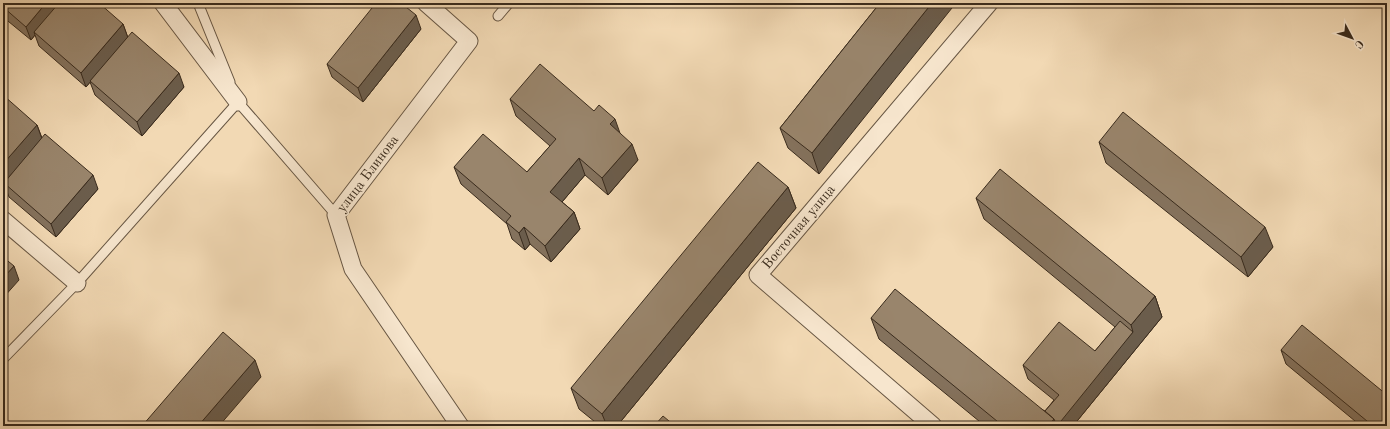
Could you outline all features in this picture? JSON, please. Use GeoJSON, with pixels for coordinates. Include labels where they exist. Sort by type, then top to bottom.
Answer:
{"type":"FeatureCollection","features":[{"type":"Feature","properties":{"kind":"street"},"geometry":{"type":"LineString","coordinates":[[163,3],[238,102]]}},
{"type":"Feature","properties":{"kind":"street","name":"улица Блинова"},"geometry":{"type":"LineString","coordinates":[[426,3],[469,41],[336,214],[353,269],[460,426]]}},
{"type":"Feature","properties":{"kind":"street","name":"Восточная улица"},"geometry":{"type":"LineString","coordinates":[[933,426],[758,275],[989,3]]}},
{"type":"Feature","properties":{"kind":"street"},"geometry":{"type":"LineString","coordinates":[[3,220],[77,283]]}},
{"type":"Feature","properties":{"kind":"lane"},"geometry":{"type":"LineString","coordinates":[[198,3],[238,102],[336,214]]}},
{"type":"Feature","properties":{"kind":"lane"},"geometry":{"type":"LineString","coordinates":[[498,16],[509,3]]}},
{"type":"Feature","properties":{"kind":"lane"},"geometry":{"type":"LineString","coordinates":[[3,359],[77,283],[238,102]]}},
{"type":"Feature","properties":{"kind":"building"},"geometry":{"type":"Polygon","coordinates":[[[3,3],[46,3],[26,27],[3,7],[3,3]]]}},
{"type":"Feature","properties":{"kind":"building"},"geometry":{"type":"Polygon","coordinates":[[[59,3],[99,3],[123,24],[81,73],[34,32],[59,3]]]}},
{"type":"Feature","properties":{"kind":"building"},"geometry":{"type":"Polygon","coordinates":[[[376,3],[401,3],[416,15],[358,88],[327,64],[376,3]]]}},
{"type":"Feature","properties":{"kind":"building"},"geometry":{"type":"Polygon","coordinates":[[[880,3],[932,3],[812,153],[780,128],[880,3]]]}},
{"type":"Feature","properties":{"kind":"building"},"geometry":{"type":"Polygon","coordinates":[[[132,32],[179,73],[137,122],[90,81],[132,32]]]}},
{"type":"Feature","properties":{"kind":"building"},"geometry":{"type":"Polygon","coordinates":[[[540,64],[594,111],[599,105],[615,119],[610,124],[632,144],[602,178],[579,158],[550,192],[574,212],[545,246],[524,227],[519,233],[506,222],[511,216],[454,167],[483,134],[527,172],[556,139],[510,99],[540,64]]]}},
{"type":"Feature","properties":{"kind":"building"},"geometry":{"type":"Polygon","coordinates":[[[3,95],[37,125],[3,164],[3,95]]]}},
{"type":"Feature","properties":{"kind":"building"},"geometry":{"type":"Polygon","coordinates":[[[1123,112],[1265,227],[1241,257],[1099,142],[1123,112]]]}},
{"type":"Feature","properties":{"kind":"building"},"geometry":{"type":"Polygon","coordinates":[[[45,134],[93,175],[51,224],[4,183],[45,134]]]}},
{"type":"Feature","properties":{"kind":"building"},"geometry":{"type":"Polygon","coordinates":[[[758,162],[788,187],[602,414],[571,388],[758,162]]]}},
{"type":"Feature","properties":{"kind":"building"},"geometry":{"type":"Polygon","coordinates":[[[1000,169],[1155,296],[1131,325],[976,198],[1000,169]]]}},
{"type":"Feature","properties":{"kind":"building"},"geometry":{"type":"Polygon","coordinates":[[[3,257],[14,266],[3,278],[3,257]]]}},
{"type":"Feature","properties":{"kind":"building"},"geometry":{"type":"Polygon","coordinates":[[[895,289],[1054,419],[1048,426],[1003,426],[871,318],[895,289]]]}},
{"type":"Feature","properties":{"kind":"building"},"geometry":{"type":"Polygon","coordinates":[[[1120,321],[1133,332],[1057,426],[1054,419],[1045,411],[1059,395],[1023,365],[1059,322],[1095,351],[1120,321]]]}},
{"type":"Feature","properties":{"kind":"building"},"geometry":{"type":"Polygon","coordinates":[[[1302,325],[1387,395],[1387,424],[1385,426],[1373,426],[1281,350],[1302,325]]]}},
{"type":"Feature","properties":{"kind":"building"},"geometry":{"type":"Polygon","coordinates":[[[223,332],[255,360],[198,426],[142,426],[223,332]]]}},
{"type":"Feature","properties":{"kind":"building"},"geometry":{"type":"Polygon","coordinates":[[[663,416],[675,426],[654,426],[663,416]]]}}]}
